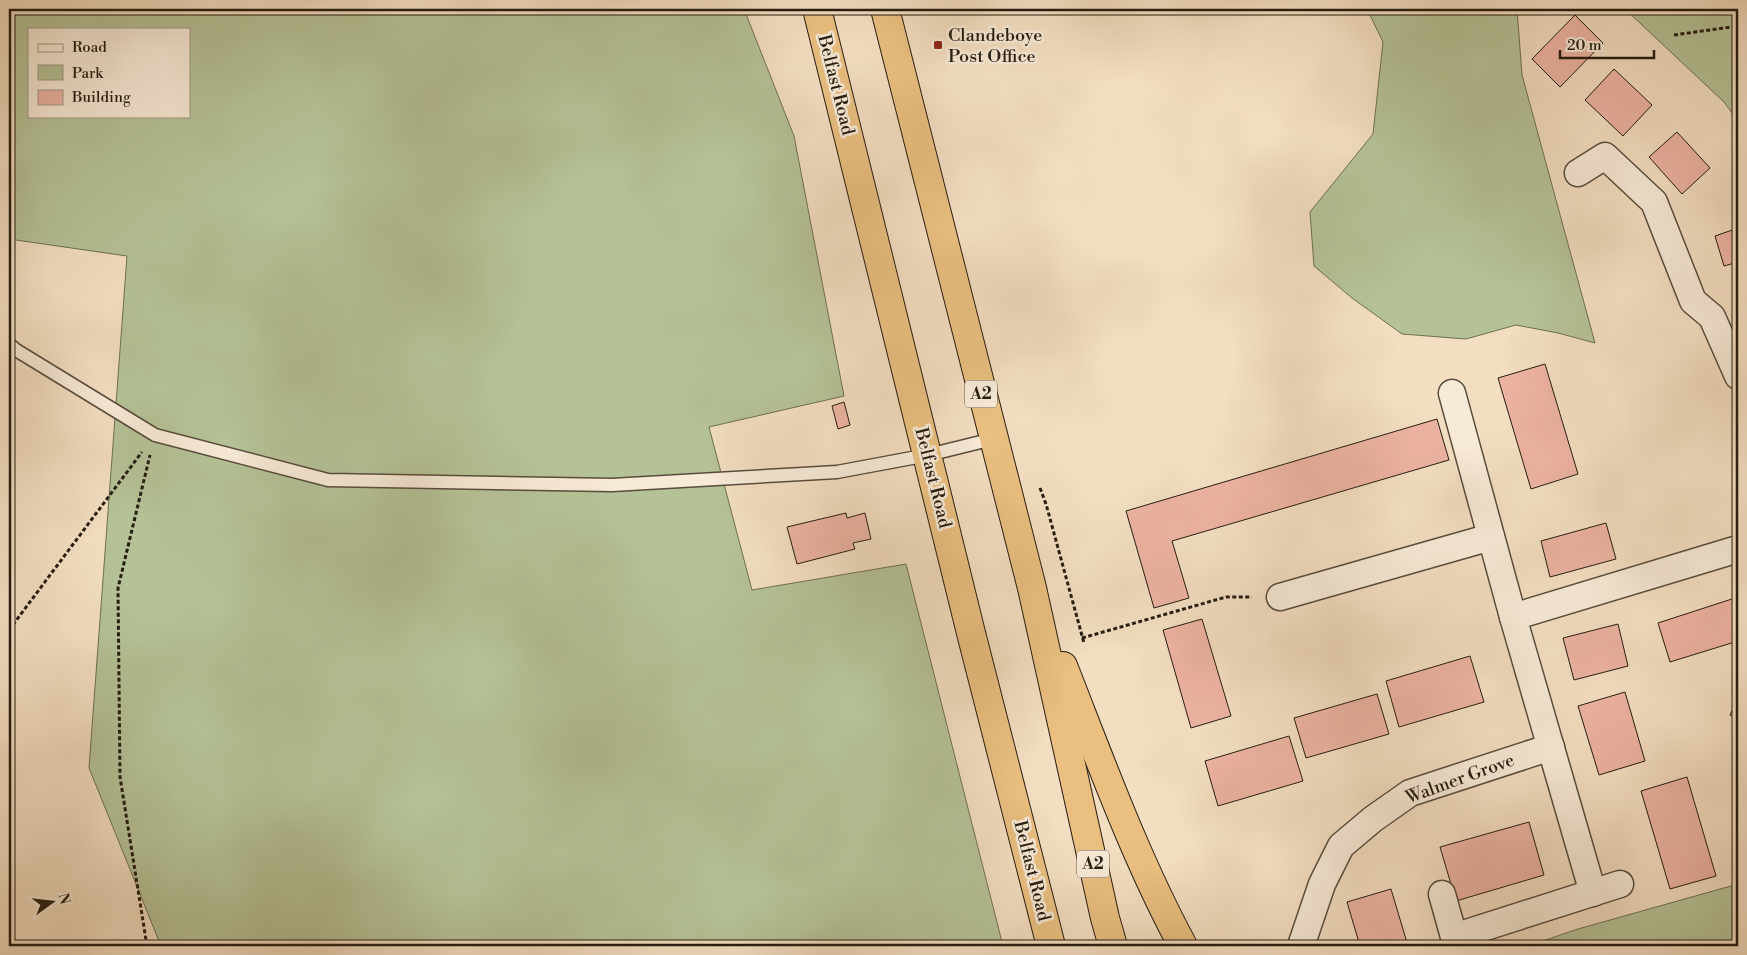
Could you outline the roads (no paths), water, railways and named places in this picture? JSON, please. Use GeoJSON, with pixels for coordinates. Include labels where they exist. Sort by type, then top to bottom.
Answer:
{"type":"FeatureCollection","features":[{"type":"Feature","properties":{"kind":"highway","name":"Belfast Road"},"geometry":{"type":"LineString","coordinates":[[817,9],[971,633],[1051,946]]}},
{"type":"Feature","properties":{"kind":"highway","name":"A2"},"geometry":{"type":"LineString","coordinates":[[885,9],[1032,588],[1105,918],[1113,946]]}},
{"type":"Feature","properties":{"kind":"highway"},"geometry":{"type":"LineString","coordinates":[[1032,588],[1124,821],[1168,919],[1183,946]]}},
{"type":"Feature","properties":{"kind":"street"},"geometry":{"type":"LineString","coordinates":[[1578,173],[1605,156],[1654,202],[1693,301],[1712,317],[1738,376]]}},
{"type":"Feature","properties":{"kind":"street"},"geometry":{"type":"LineString","coordinates":[[1452,393],[1513,617],[1593,893]]}},
{"type":"Feature","properties":{"kind":"street"},"geometry":{"type":"LineString","coordinates":[[1280,597],[1491,537]]}},
{"type":"Feature","properties":{"kind":"street"},"geometry":{"type":"LineString","coordinates":[[1513,617],[1738,549]]}},
{"type":"Feature","properties":{"kind":"street","name":"Walmer Grove"},"geometry":{"type":"LineString","coordinates":[[1301,946],[1322,884],[1341,846],[1373,819],[1410,793],[1551,747]]}},
{"type":"Feature","properties":{"kind":"street"},"geometry":{"type":"LineString","coordinates":[[1442,894],[1454,937],[1620,884]]}},
{"type":"Feature","properties":{"kind":"lane"},"geometry":{"type":"LineString","coordinates":[[9,344],[155,435],[328,480],[612,485],[837,472],[928,455],[993,439]]}},
{"type":"Feature","properties":{"kind":"place","name":"Clandeboye Post Office"},"geometry":{"type":"Point","coordinates":[938,45]}}]}
